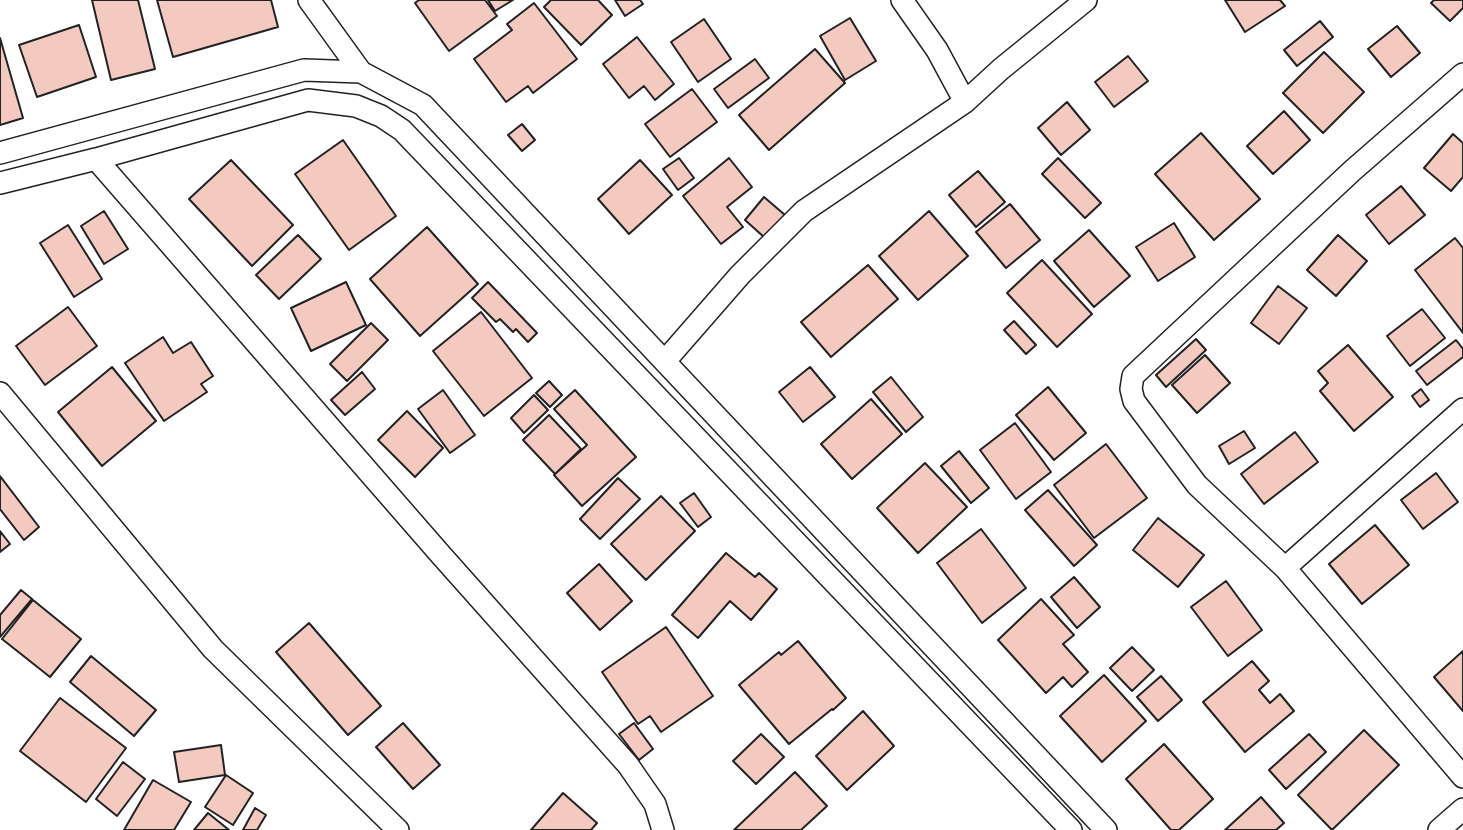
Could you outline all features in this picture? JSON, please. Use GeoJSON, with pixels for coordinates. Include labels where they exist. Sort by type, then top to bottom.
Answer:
{"type":"FeatureCollection","features":[{"type":"Feature","properties":{"kind":"street"},"geometry":{"type":"LineString","coordinates":[[309,0],[361,72]]}},
{"type":"Feature","properties":{"kind":"street"},"geometry":{"type":"LineString","coordinates":[[902,0],[937,50],[965,102]]}},
{"type":"Feature","properties":{"kind":"street"},"geometry":{"type":"LineString","coordinates":[[664,361],[740,275],[804,211],[965,102],[1086,0]]}},
{"type":"Feature","properties":{"kind":"street"},"geometry":{"type":"LineString","coordinates":[[0,153],[304,69],[361,72],[423,104],[1106,830]]}},
{"type":"Feature","properties":{"kind":"street"},"geometry":{"type":"LineString","coordinates":[[1463,74],[1352,171],[1133,376],[1131,389],[1134,401],[1197,485],[1285,568],[1463,777]]}},
{"type":"Feature","properties":{"kind":"street"},"geometry":{"type":"LineString","coordinates":[[0,183],[308,100],[356,106],[382,116],[402,130],[1071,830]]}},
{"type":"Feature","properties":{"kind":"street"},"geometry":{"type":"LineString","coordinates":[[96,159],[628,765],[655,804],[663,830]]}},
{"type":"Feature","properties":{"kind":"street"},"geometry":{"type":"LineString","coordinates":[[0,393],[213,649],[398,830]]}},
{"type":"Feature","properties":{"kind":"street"},"geometry":{"type":"LineString","coordinates":[[1285,568],[1463,409]]}},
{"type":"Feature","properties":{"kind":"street"},"geometry":{"type":"LineString","coordinates":[[1439,830],[1463,809]]}},
{"type":"Feature","properties":{"kind":"building"},"geometry":{"type":"Polygon","coordinates":[[[92,0],[138,0],[155,69],[111,80],[92,0]]]}},
{"type":"Feature","properties":{"kind":"building"},"geometry":{"type":"Polygon","coordinates":[[[157,0],[271,0],[278,27],[173,57],[157,0]]]}},
{"type":"Feature","properties":{"kind":"building"},"geometry":{"type":"Polygon","coordinates":[[[419,0],[485,0],[497,16],[449,51],[415,3],[419,0]]]}},
{"type":"Feature","properties":{"kind":"building"},"geometry":{"type":"Polygon","coordinates":[[[488,0],[513,0],[495,11],[488,0]]]}},
{"type":"Feature","properties":{"kind":"building"},"geometry":{"type":"Polygon","coordinates":[[[551,0],[598,0],[612,15],[581,45],[544,7],[551,0]]]}},
{"type":"Feature","properties":{"kind":"building"},"geometry":{"type":"Polygon","coordinates":[[[615,0],[640,0],[643,4],[625,16],[615,0]]]}},
{"type":"Feature","properties":{"kind":"building"},"geometry":{"type":"Polygon","coordinates":[[[1225,0],[1280,0],[1285,6],[1245,32],[1225,0]]]}},
{"type":"Feature","properties":{"kind":"building"},"geometry":{"type":"Polygon","coordinates":[[[1434,0],[1463,0],[1463,8],[1450,21],[1431,3],[1434,0]]]}},
{"type":"Feature","properties":{"kind":"building"},"geometry":{"type":"Polygon","coordinates":[[[534,3],[577,59],[533,93],[528,86],[506,102],[474,59],[512,30],[507,24],[534,3]]]}},
{"type":"Feature","properties":{"kind":"building"},"geometry":{"type":"Polygon","coordinates":[[[850,18],[876,61],[845,80],[820,36],[850,18]]]}},
{"type":"Feature","properties":{"kind":"building"},"geometry":{"type":"Polygon","coordinates":[[[704,19],[731,59],[698,82],[671,42],[704,19]]]}},
{"type":"Feature","properties":{"kind":"building"},"geometry":{"type":"Polygon","coordinates":[[[1320,21],[1333,37],[1297,66],[1284,50],[1320,21]]]}},
{"type":"Feature","properties":{"kind":"building"},"geometry":{"type":"Polygon","coordinates":[[[79,25],[96,77],[37,97],[19,45],[79,25]]]}},
{"type":"Feature","properties":{"kind":"building"},"geometry":{"type":"Polygon","coordinates":[[[1397,26],[1420,53],[1391,77],[1368,49],[1397,26]]]}},
{"type":"Feature","properties":{"kind":"building"},"geometry":{"type":"Polygon","coordinates":[[[637,37],[674,84],[655,100],[644,86],[629,98],[603,64],[637,37]]]}},
{"type":"Feature","properties":{"kind":"building"},"geometry":{"type":"Polygon","coordinates":[[[0,38],[23,118],[0,125],[0,38]]]}},
{"type":"Feature","properties":{"kind":"building"},"geometry":{"type":"Polygon","coordinates":[[[815,49],[845,83],[769,150],[739,115],[815,49]]]}},
{"type":"Feature","properties":{"kind":"building"},"geometry":{"type":"Polygon","coordinates":[[[1324,52],[1364,92],[1323,133],[1283,93],[1324,52]]]}},
{"type":"Feature","properties":{"kind":"building"},"geometry":{"type":"Polygon","coordinates":[[[1128,56],[1148,81],[1114,107],[1095,82],[1128,56]]]}},
{"type":"Feature","properties":{"kind":"building"},"geometry":{"type":"Polygon","coordinates":[[[755,59],[769,78],[728,108],[714,89],[755,59]]]}},
{"type":"Feature","properties":{"kind":"building"},"geometry":{"type":"Polygon","coordinates":[[[692,89],[717,122],[670,157],[645,124],[692,89]]]}},
{"type":"Feature","properties":{"kind":"building"},"geometry":{"type":"Polygon","coordinates":[[[1067,102],[1090,130],[1061,155],[1038,128],[1067,102]]]}},
{"type":"Feature","properties":{"kind":"building"},"geometry":{"type":"Polygon","coordinates":[[[1284,111],[1310,140],[1273,174],[1247,146],[1284,111]]]}},
{"type":"Feature","properties":{"kind":"building"},"geometry":{"type":"Polygon","coordinates":[[[522,124],[535,140],[522,151],[508,135],[522,124]]]}},
{"type":"Feature","properties":{"kind":"building"},"geometry":{"type":"Polygon","coordinates":[[[1201,133],[1260,199],[1214,240],[1155,174],[1201,133]]]}},
{"type":"Feature","properties":{"kind":"building"},"geometry":{"type":"Polygon","coordinates":[[[1453,134],[1463,143],[1463,177],[1451,191],[1424,168],[1453,134]]]}},
{"type":"Feature","properties":{"kind":"building"},"geometry":{"type":"Polygon","coordinates":[[[343,140],[396,216],[349,250],[295,174],[343,140]]]}},
{"type":"Feature","properties":{"kind":"building"},"geometry":{"type":"Polygon","coordinates":[[[679,158],[694,178],[678,190],[663,169],[679,158]]]}},
{"type":"Feature","properties":{"kind":"building"},"geometry":{"type":"Polygon","coordinates":[[[729,158],[752,187],[727,207],[743,227],[721,244],[683,196],[729,158]]]}},
{"type":"Feature","properties":{"kind":"building"},"geometry":{"type":"Polygon","coordinates":[[[1058,158],[1101,203],[1085,218],[1042,174],[1058,158]]]}},
{"type":"Feature","properties":{"kind":"building"},"geometry":{"type":"Polygon","coordinates":[[[231,160],[293,225],[252,266],[189,199],[231,160]]]}},
{"type":"Feature","properties":{"kind":"building"},"geometry":{"type":"Polygon","coordinates":[[[640,160],[672,195],[629,234],[598,199],[640,160]]]}},
{"type":"Feature","properties":{"kind":"building"},"geometry":{"type":"Polygon","coordinates":[[[978,171],[1005,202],[976,227],[949,195],[978,171]]]}},
{"type":"Feature","properties":{"kind":"building"},"geometry":{"type":"Polygon","coordinates":[[[1401,186],[1425,215],[1389,244],[1366,215],[1401,186]]]}},
{"type":"Feature","properties":{"kind":"building"},"geometry":{"type":"Polygon","coordinates":[[[764,197],[785,215],[765,238],[745,220],[764,197]]]}},
{"type":"Feature","properties":{"kind":"building"},"geometry":{"type":"Polygon","coordinates":[[[1010,204],[1040,240],[1006,268],[976,232],[1010,204]]]}},
{"type":"Feature","properties":{"kind":"building"},"geometry":{"type":"Polygon","coordinates":[[[104,211],[128,249],[104,264],[81,226],[104,211]]]}},
{"type":"Feature","properties":{"kind":"building"},"geometry":{"type":"Polygon","coordinates":[[[929,211],[968,256],[918,300],[879,256],[929,211]]]}},
{"type":"Feature","properties":{"kind":"building"},"geometry":{"type":"Polygon","coordinates":[[[1174,223],[1195,257],[1158,281],[1136,247],[1174,223]]]}},
{"type":"Feature","properties":{"kind":"building"},"geometry":{"type":"Polygon","coordinates":[[[68,225],[102,279],[74,297],[40,243],[68,225]]]}},
{"type":"Feature","properties":{"kind":"building"},"geometry":{"type":"Polygon","coordinates":[[[427,227],[478,284],[420,336],[370,279],[427,227]]]}},
{"type":"Feature","properties":{"kind":"building"},"geometry":{"type":"Polygon","coordinates":[[[1089,230],[1130,276],[1094,307],[1054,261],[1089,230]]]}},
{"type":"Feature","properties":{"kind":"building"},"geometry":{"type":"Polygon","coordinates":[[[298,235],[321,259],[279,299],[256,275],[298,235]]]}},
{"type":"Feature","properties":{"kind":"building"},"geometry":{"type":"Polygon","coordinates":[[[1338,235],[1367,261],[1336,296],[1307,270],[1338,235]]]}},
{"type":"Feature","properties":{"kind":"building"},"geometry":{"type":"Polygon","coordinates":[[[1455,238],[1463,248],[1463,333],[1415,270],[1455,238]]]}},
{"type":"Feature","properties":{"kind":"building"},"geometry":{"type":"Polygon","coordinates":[[[1042,260],[1092,314],[1057,347],[1007,293],[1042,260]]]}},
{"type":"Feature","properties":{"kind":"building"},"geometry":{"type":"Polygon","coordinates":[[[868,265],[898,299],[831,357],[801,322],[868,265]]]}},
{"type":"Feature","properties":{"kind":"building"},"geometry":{"type":"Polygon","coordinates":[[[346,282],[366,325],[311,351],[291,308],[346,282]]]}},
{"type":"Feature","properties":{"kind":"building"},"geometry":{"type":"Polygon","coordinates":[[[488,282],[537,333],[528,342],[516,329],[513,332],[500,319],[496,322],[472,298],[488,282]]]}},
{"type":"Feature","properties":{"kind":"building"},"geometry":{"type":"Polygon","coordinates":[[[1278,286],[1307,308],[1279,344],[1251,323],[1278,286]]]}},
{"type":"Feature","properties":{"kind":"building"},"geometry":{"type":"Polygon","coordinates":[[[68,307],[97,346],[45,385],[16,346],[68,307]]]}},
{"type":"Feature","properties":{"kind":"building"},"geometry":{"type":"Polygon","coordinates":[[[1422,309],[1445,338],[1410,366],[1387,336],[1422,309]]]}},
{"type":"Feature","properties":{"kind":"building"},"geometry":{"type":"Polygon","coordinates":[[[481,312],[532,378],[484,416],[433,351],[481,312]]]}},
{"type":"Feature","properties":{"kind":"building"},"geometry":{"type":"Polygon","coordinates":[[[1014,321],[1036,345],[1026,354],[1004,330],[1014,321]]]}},
{"type":"Feature","properties":{"kind":"building"},"geometry":{"type":"Polygon","coordinates":[[[371,323],[388,340],[347,381],[330,364],[371,323]]]}},
{"type":"Feature","properties":{"kind":"building"},"geometry":{"type":"Polygon","coordinates":[[[163,337],[173,353],[191,342],[213,376],[201,384],[207,392],[164,421],[125,363],[163,337]]]}},
{"type":"Feature","properties":{"kind":"building"},"geometry":{"type":"Polygon","coordinates":[[[1196,339],[1206,350],[1166,387],[1156,375],[1196,339]]]}},
{"type":"Feature","properties":{"kind":"building"},"geometry":{"type":"Polygon","coordinates":[[[1456,340],[1463,349],[1463,357],[1427,385],[1416,371],[1456,340]]]}},
{"type":"Feature","properties":{"kind":"building"},"geometry":{"type":"Polygon","coordinates":[[[1348,345],[1393,397],[1354,431],[1320,391],[1328,383],[1318,371],[1348,345]]]}},
{"type":"Feature","properties":{"kind":"building"},"geometry":{"type":"Polygon","coordinates":[[[1205,355],[1230,383],[1197,413],[1172,385],[1205,355]]]}},
{"type":"Feature","properties":{"kind":"building"},"geometry":{"type":"Polygon","coordinates":[[[112,367],[156,421],[102,466],[58,412],[112,367]]]}},
{"type":"Feature","properties":{"kind":"building"},"geometry":{"type":"Polygon","coordinates":[[[810,367],[835,397],[803,422],[779,392],[810,367]]]}},
{"type":"Feature","properties":{"kind":"building"},"geometry":{"type":"Polygon","coordinates":[[[362,372],[375,389],[345,415],[331,400],[362,372]]]}},
{"type":"Feature","properties":{"kind":"building"},"geometry":{"type":"Polygon","coordinates":[[[891,377],[923,417],[906,432],[873,392],[891,377]]]}},
{"type":"Feature","properties":{"kind":"building"},"geometry":{"type":"Polygon","coordinates":[[[549,381],[562,395],[550,407],[536,393],[549,381]]]}},
{"type":"Feature","properties":{"kind":"building"},"geometry":{"type":"Polygon","coordinates":[[[1048,387],[1086,433],[1054,460],[1016,415],[1048,387]]]}},
{"type":"Feature","properties":{"kind":"building"},"geometry":{"type":"Polygon","coordinates":[[[1421,389],[1429,400],[1420,407],[1412,396],[1421,389]]]}},
{"type":"Feature","properties":{"kind":"building"},"geometry":{"type":"Polygon","coordinates":[[[443,390],[475,435],[450,453],[418,409],[443,390]]]}},
{"type":"Feature","properties":{"kind":"building"},"geometry":{"type":"Polygon","coordinates":[[[575,390],[636,457],[582,506],[554,475],[587,445],[554,409],[575,390]]]}},
{"type":"Feature","properties":{"kind":"building"},"geometry":{"type":"Polygon","coordinates":[[[534,395],[548,410],[524,433],[511,418],[534,395]]]}},
{"type":"Feature","properties":{"kind":"building"},"geometry":{"type":"Polygon","coordinates":[[[871,399],[902,434],[852,479],[821,444],[871,399]]]}},
{"type":"Feature","properties":{"kind":"building"},"geometry":{"type":"Polygon","coordinates":[[[407,411],[443,448],[415,477],[378,440],[407,411]]]}},
{"type":"Feature","properties":{"kind":"building"},"geometry":{"type":"Polygon","coordinates":[[[549,415],[581,449],[555,474],[523,440],[549,415]]]}},
{"type":"Feature","properties":{"kind":"building"},"geometry":{"type":"Polygon","coordinates":[[[1015,423],[1051,472],[1016,499],[980,450],[1015,423]]]}},
{"type":"Feature","properties":{"kind":"building"},"geometry":{"type":"Polygon","coordinates":[[[1244,431],[1255,448],[1229,464],[1219,446],[1244,431]]]}},
{"type":"Feature","properties":{"kind":"building"},"geometry":{"type":"Polygon","coordinates":[[[1295,432],[1318,462],[1264,504],[1241,474],[1295,432]]]}},
{"type":"Feature","properties":{"kind":"building"},"geometry":{"type":"Polygon","coordinates":[[[1106,444],[1147,498],[1094,538],[1054,485],[1106,444]]]}},
{"type":"Feature","properties":{"kind":"building"},"geometry":{"type":"Polygon","coordinates":[[[959,451],[989,488],[971,503],[941,466],[959,451]]]}},
{"type":"Feature","properties":{"kind":"building"},"geometry":{"type":"Polygon","coordinates":[[[925,463],[967,507],[918,553],[877,508],[925,463]]]}},
{"type":"Feature","properties":{"kind":"building"},"geometry":{"type":"Polygon","coordinates":[[[1436,473],[1458,502],[1423,529],[1401,500],[1436,473]]]}},
{"type":"Feature","properties":{"kind":"building"},"geometry":{"type":"Polygon","coordinates":[[[0,476],[39,527],[24,540],[0,509],[0,476]]]}},
{"type":"Feature","properties":{"kind":"building"},"geometry":{"type":"Polygon","coordinates":[[[618,478],[640,499],[600,539],[580,519],[618,478]]]}},
{"type":"Feature","properties":{"kind":"building"},"geometry":{"type":"Polygon","coordinates":[[[1048,490],[1097,545],[1074,566],[1025,510],[1048,490]]]}},
{"type":"Feature","properties":{"kind":"building"},"geometry":{"type":"Polygon","coordinates":[[[694,493],[711,517],[698,527],[680,503],[694,493]]]}},
{"type":"Feature","properties":{"kind":"building"},"geometry":{"type":"Polygon","coordinates":[[[661,496],[695,531],[646,580],[611,544],[661,496]]]}},
{"type":"Feature","properties":{"kind":"building"},"geometry":{"type":"Polygon","coordinates":[[[1158,518],[1204,555],[1178,587],[1133,550],[1158,518]]]}},
{"type":"Feature","properties":{"kind":"building"},"geometry":{"type":"Polygon","coordinates":[[[1375,525],[1409,565],[1362,604],[1329,564],[1375,525]]]}},
{"type":"Feature","properties":{"kind":"building"},"geometry":{"type":"Polygon","coordinates":[[[981,529],[1026,588],[982,623],[937,563],[981,529]]]}},
{"type":"Feature","properties":{"kind":"building"},"geometry":{"type":"Polygon","coordinates":[[[0,531],[10,544],[0,552],[0,531]]]}},
{"type":"Feature","properties":{"kind":"building"},"geometry":{"type":"Polygon","coordinates":[[[726,553],[755,577],[759,573],[777,589],[751,620],[730,601],[698,638],[672,615],[726,553]]]}},
{"type":"Feature","properties":{"kind":"building"},"geometry":{"type":"Polygon","coordinates":[[[599,564],[632,601],[600,630],[567,593],[599,564]]]}},
{"type":"Feature","properties":{"kind":"building"},"geometry":{"type":"Polygon","coordinates":[[[1074,577],[1100,607],[1077,628],[1051,597],[1074,577]]]}},
{"type":"Feature","properties":{"kind":"building"},"geometry":{"type":"Polygon","coordinates":[[[1226,581],[1262,630],[1228,656],[1191,607],[1226,581]]]}},
{"type":"Feature","properties":{"kind":"building"},"geometry":{"type":"Polygon","coordinates":[[[21,590],[32,599],[0,637],[0,615],[21,590]]]}},
{"type":"Feature","properties":{"kind":"building"},"geometry":{"type":"Polygon","coordinates":[[[1041,599],[1074,635],[1063,644],[1088,672],[1072,687],[1063,677],[1046,693],[998,640],[1041,599]]]}},
{"type":"Feature","properties":{"kind":"building"},"geometry":{"type":"Polygon","coordinates":[[[33,600],[81,639],[50,677],[2,639],[33,600]]]}},
{"type":"Feature","properties":{"kind":"building"},"geometry":{"type":"Polygon","coordinates":[[[309,623],[381,706],[348,735],[276,652],[309,623]]]}},
{"type":"Feature","properties":{"kind":"building"},"geometry":{"type":"Polygon","coordinates":[[[666,627],[713,696],[661,732],[650,716],[638,724],[602,672],[666,627]]]}},
{"type":"Feature","properties":{"kind":"building"},"geometry":{"type":"Polygon","coordinates":[[[798,641],[846,698],[789,744],[739,685],[779,652],[781,655],[798,641]]]}},
{"type":"Feature","properties":{"kind":"building"},"geometry":{"type":"Polygon","coordinates":[[[1132,647],[1154,670],[1132,691],[1110,668],[1132,647]]]}},
{"type":"Feature","properties":{"kind":"building"},"geometry":{"type":"Polygon","coordinates":[[[1463,651],[1463,711],[1434,677],[1463,651]]]}},
{"type":"Feature","properties":{"kind":"building"},"geometry":{"type":"Polygon","coordinates":[[[91,656],[156,710],[134,736],[70,682],[91,656]]]}},
{"type":"Feature","properties":{"kind":"building"},"geometry":{"type":"Polygon","coordinates":[[[1252,661],[1269,681],[1259,690],[1270,703],[1280,694],[1294,711],[1245,752],[1203,702],[1252,661]]]}},
{"type":"Feature","properties":{"kind":"building"},"geometry":{"type":"Polygon","coordinates":[[[1104,675],[1146,721],[1102,762],[1060,716],[1104,675]]]}},
{"type":"Feature","properties":{"kind":"building"},"geometry":{"type":"Polygon","coordinates":[[[1161,676],[1182,700],[1158,721],[1137,697],[1161,676]]]}},
{"type":"Feature","properties":{"kind":"building"},"geometry":{"type":"Polygon","coordinates":[[[60,698],[126,748],[86,802],[20,751],[60,698]]]}},
{"type":"Feature","properties":{"kind":"building"},"geometry":{"type":"Polygon","coordinates":[[[863,711],[894,746],[847,790],[816,756],[863,711]]]}},
{"type":"Feature","properties":{"kind":"building"},"geometry":{"type":"Polygon","coordinates":[[[403,723],[440,765],[413,789],[376,747],[403,723]]]}},
{"type":"Feature","properties":{"kind":"building"},"geometry":{"type":"Polygon","coordinates":[[[634,723],[653,749],[639,760],[619,734],[634,723]]]}},
{"type":"Feature","properties":{"kind":"building"},"geometry":{"type":"Polygon","coordinates":[[[1364,730],[1399,765],[1332,830],[1298,795],[1364,730]]]}},
{"type":"Feature","properties":{"kind":"building"},"geometry":{"type":"Polygon","coordinates":[[[761,734],[784,757],[756,784],[733,761],[761,734]]]}},
{"type":"Feature","properties":{"kind":"building"},"geometry":{"type":"Polygon","coordinates":[[[1309,734],[1326,752],[1286,789],[1269,770],[1309,734]]]}},
{"type":"Feature","properties":{"kind":"building"},"geometry":{"type":"Polygon","coordinates":[[[1164,744],[1213,799],[1179,830],[1171,830],[1126,779],[1164,744]]]}},
{"type":"Feature","properties":{"kind":"building"},"geometry":{"type":"Polygon","coordinates":[[[221,745],[225,775],[179,782],[174,752],[221,745]]]}},
{"type":"Feature","properties":{"kind":"building"},"geometry":{"type":"Polygon","coordinates":[[[123,762],[145,779],[117,816],[96,799],[123,762]]]}},
{"type":"Feature","properties":{"kind":"building"},"geometry":{"type":"Polygon","coordinates":[[[795,772],[827,806],[801,830],[734,830],[795,772]]]}},
{"type":"Feature","properties":{"kind":"building"},"geometry":{"type":"Polygon","coordinates":[[[226,775],[253,793],[233,825],[205,807],[226,775]]]}},
{"type":"Feature","properties":{"kind":"building"},"geometry":{"type":"Polygon","coordinates":[[[153,780],[191,802],[174,830],[124,830],[153,780]]]}},
{"type":"Feature","properties":{"kind":"building"},"geometry":{"type":"Polygon","coordinates":[[[563,793],[597,823],[591,830],[531,830],[563,793]]]}},
{"type":"Feature","properties":{"kind":"building"},"geometry":{"type":"Polygon","coordinates":[[[1261,797],[1284,823],[1276,830],[1225,830],[1261,797]]]}},
{"type":"Feature","properties":{"kind":"building"},"geometry":{"type":"Polygon","coordinates":[[[255,808],[266,815],[257,830],[243,830],[255,808]]]}},
{"type":"Feature","properties":{"kind":"building"},"geometry":{"type":"Polygon","coordinates":[[[208,813],[229,830],[194,830],[208,813]]]}}]}
